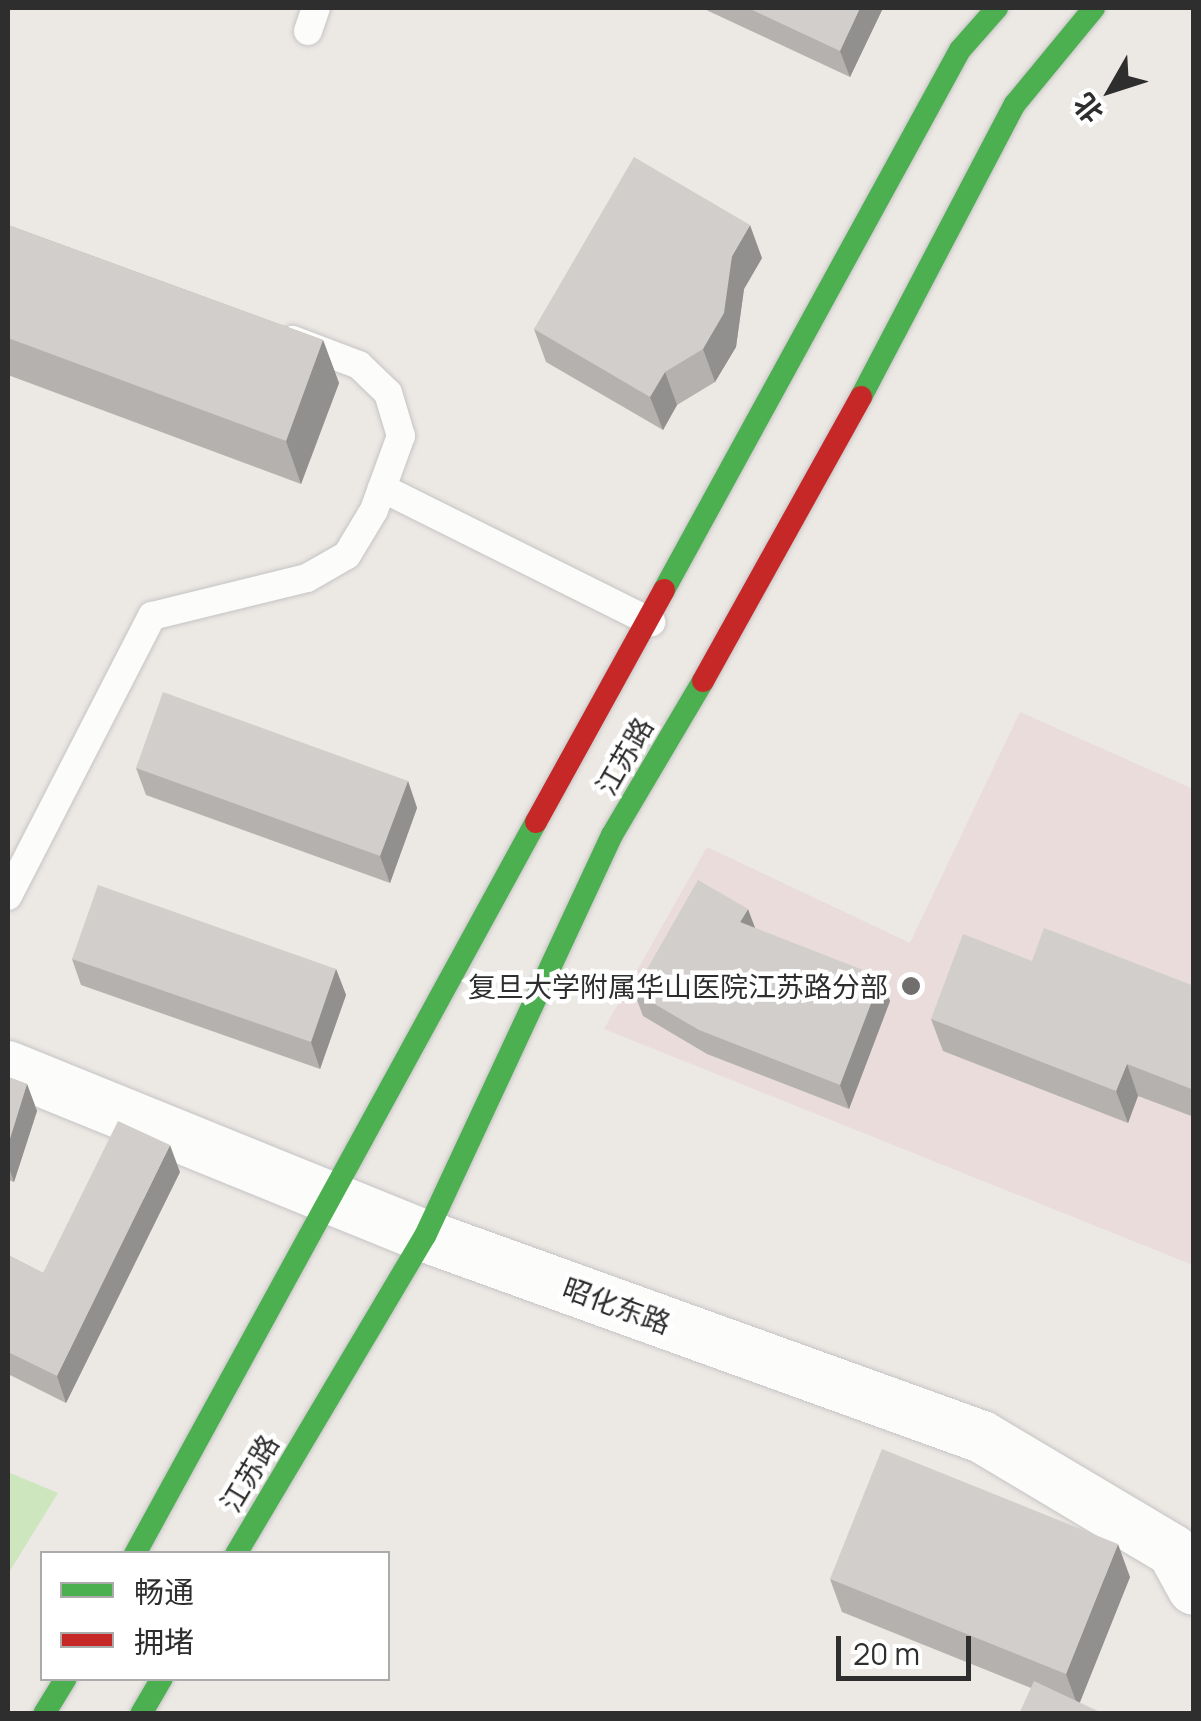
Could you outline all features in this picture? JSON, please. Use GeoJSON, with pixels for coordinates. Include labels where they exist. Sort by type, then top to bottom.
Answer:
{"type":"FeatureCollection","features":[{"type":"Feature","properties":{"kind":"main road","name":"江苏路"},"geometry":{"type":"LineString","coordinates":[[137,1551],[651,622],[960,50],[997,8]]}},
{"type":"Feature","properties":{"kind":"main road","name":"江苏路"},"geometry":{"type":"LineString","coordinates":[[238,1551],[425,1236],[612,835],[794,525],[1015,104],[1094,8]]}},
{"type":"Feature","properties":{"kind":"main road"},"geometry":{"type":"LineString","coordinates":[[44,1714],[64,1681]]}},
{"type":"Feature","properties":{"kind":"main road"},"geometry":{"type":"LineString","coordinates":[[141,1714],[160,1681]]}},
{"type":"Feature","properties":{"kind":"street","name":"昭化东路"},"geometry":{"type":"LineString","coordinates":[[8,1067],[335,1194],[425,1236],[982,1437],[1173,1551],[1194,1589]]}},
{"type":"Feature","properties":{"kind":"lane"},"geometry":{"type":"LineString","coordinates":[[8,896],[152,616],[307,578],[347,555],[382,488],[402,436],[388,393],[360,365],[267,330]]}},
{"type":"Feature","properties":{"kind":"lane"},"geometry":{"type":"LineString","coordinates":[[382,488],[651,622]]}},
{"type":"Feature","properties":{"kind":"shaded area","name":"复旦大学附属华山医院江苏路分部"},"geometry":{"type":"Polygon","coordinates":[[[1020,712],[1193,789],[1193,1265],[604,1029],[707,847],[910,943],[1020,712]]]}},
{"type":"Feature","properties":{"kind":"green space"},"geometry":{"type":"Polygon","coordinates":[[[8,1472],[58,1493],[8,1574],[8,1472]]]}},
{"type":"Feature","properties":{"kind":"building"},"geometry":{"type":"Polygon","coordinates":[[[748,8],[860,8],[840,51],[748,8]]]}},
{"type":"Feature","properties":{"kind":"building"},"geometry":{"type":"Polygon","coordinates":[[[634,157],[750,225],[732,256],[724,313],[703,349],[665,372],[650,397],[534,329],[634,157]]]}},
{"type":"Feature","properties":{"kind":"building"},"geometry":{"type":"Polygon","coordinates":[[[8,225],[323,340],[286,441],[8,338],[8,225]]]}},
{"type":"Feature","properties":{"kind":"building"},"geometry":{"type":"Polygon","coordinates":[[[163,692],[408,781],[380,856],[136,768],[163,692]]]}},
{"type":"Feature","properties":{"kind":"building"},"geometry":{"type":"Polygon","coordinates":[[[698,880],[748,909],[740,922],[881,977],[840,1085],[699,1030],[634,992],[698,880]]]}},
{"type":"Feature","properties":{"kind":"building"},"geometry":{"type":"Polygon","coordinates":[[[98,885],[336,969],[311,1042],[72,959],[98,885]]]}},
{"type":"Feature","properties":{"kind":"building"},"geometry":{"type":"Polygon","coordinates":[[[1044,928],[1194,986],[1194,1090],[1127,1064],[1116,1091],[931,1019],[963,934],[1032,961],[1044,928]]]}},
{"type":"Feature","properties":{"kind":"building"},"geometry":{"type":"Polygon","coordinates":[[[8,1077],[27,1084],[8,1145],[8,1077]]]}},
{"type":"Feature","properties":{"kind":"building"},"geometry":{"type":"Polygon","coordinates":[[[118,1121],[170,1145],[57,1376],[8,1352],[8,1255],[43,1273],[118,1121]]]}},
{"type":"Feature","properties":{"kind":"building"},"geometry":{"type":"Polygon","coordinates":[[[882,1449],[1118,1544],[1066,1674],[830,1579],[882,1449]]]}},
{"type":"Feature","properties":{"kind":"building"},"geometry":{"type":"Polygon","coordinates":[[[1034,1681],[1104,1714],[1019,1714],[1034,1681]]]}},
{"type":"Feature","properties":{"kind":"traffic: fast"},"geometry":{"type":"LineString","coordinates":[[664,590],[960,50],[997,8]]}},
{"type":"Feature","properties":{"kind":"traffic: fast"},"geometry":{"type":"LineString","coordinates":[[861,397],[1015,104],[1094,8]]}},
{"type":"Feature","properties":{"kind":"traffic: fast"},"geometry":{"type":"LineString","coordinates":[[238,1551],[425,1236],[612,835],[703,681]]}},
{"type":"Feature","properties":{"kind":"traffic: fast"},"geometry":{"type":"LineString","coordinates":[[137,1551],[536,822]]}},
{"type":"Feature","properties":{"kind":"traffic: fast"},"geometry":{"type":"LineString","coordinates":[[44,1714],[64,1681]]}},
{"type":"Feature","properties":{"kind":"traffic: fast"},"geometry":{"type":"LineString","coordinates":[[141,1714],[160,1681]]}},
{"type":"Feature","properties":{"kind":"traffic: jam"},"geometry":{"type":"LineString","coordinates":[[703,681],[861,397]]}},
{"type":"Feature","properties":{"kind":"traffic: jam"},"geometry":{"type":"LineString","coordinates":[[536,822],[664,590]]}},
{"type":"Feature","properties":{"kind":"place","name":"复旦大学附属华山医院江苏路分部"},"geometry":{"type":"Point","coordinates":[911,986]}}]}
